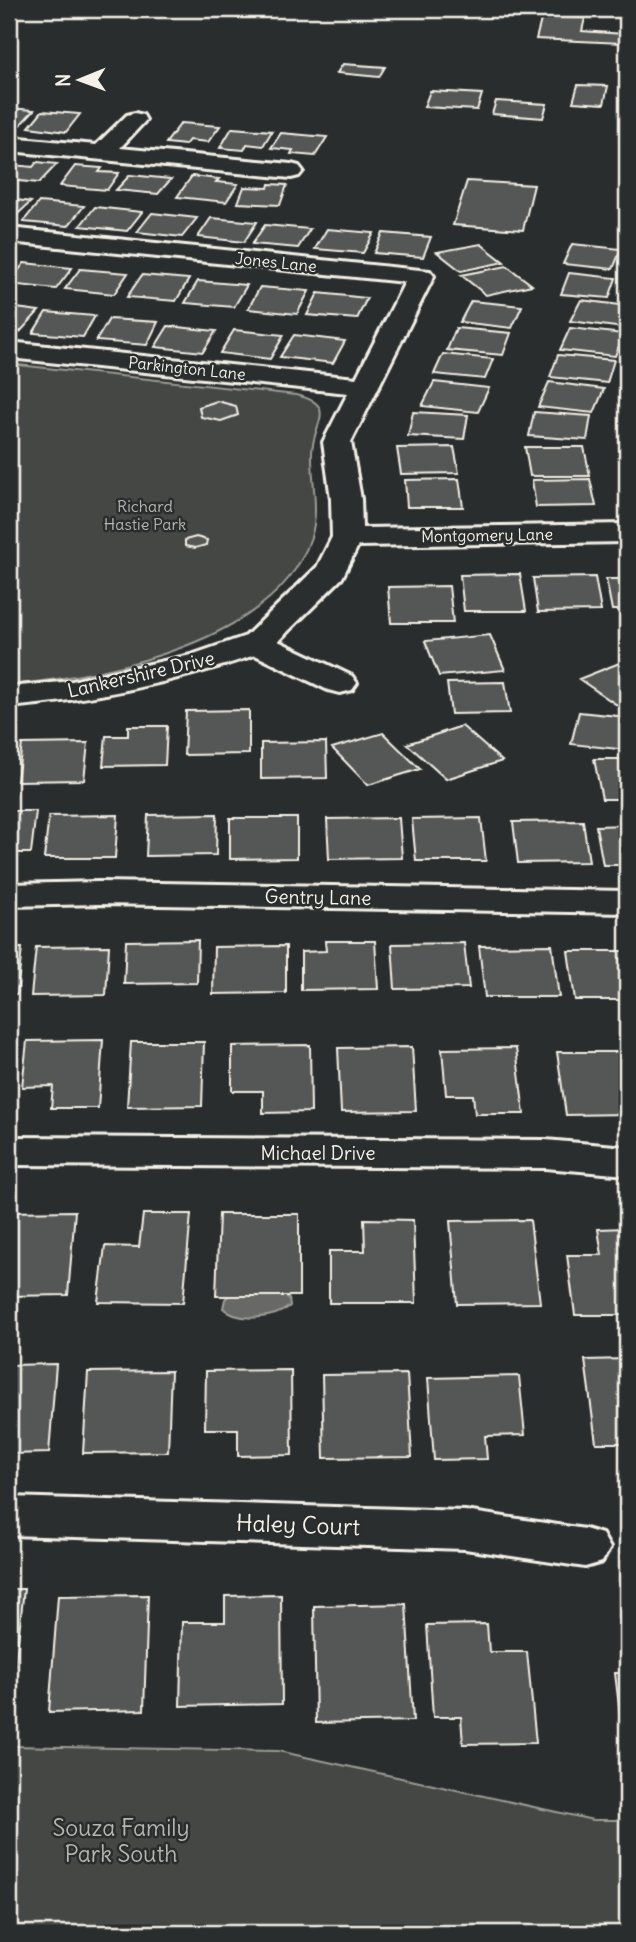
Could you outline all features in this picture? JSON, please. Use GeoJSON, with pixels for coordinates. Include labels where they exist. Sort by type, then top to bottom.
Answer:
{"type":"FeatureCollection","features":[{"type":"Feature","properties":{"kind":"street"},"geometry":{"type":"LineString","coordinates":[[101,153],[135,120]]}},
{"type":"Feature","properties":{"kind":"street"},"geometry":{"type":"LineString","coordinates":[[9,144],[291,171]]}},
{"type":"Feature","properties":{"kind":"street","name":"Jones Lane"},"geometry":{"type":"LineString","coordinates":[[9,235],[421,276],[365,387]]}},
{"type":"Feature","properties":{"kind":"street","name":"Parkington Lane"},"geometry":{"type":"LineString","coordinates":[[9,350],[365,387]]}},
{"type":"Feature","properties":{"kind":"street"},"geometry":{"type":"LineString","coordinates":[[347,537],[346,499],[337,442],[365,387]]}},
{"type":"Feature","properties":{"kind":"street","name":"Montgomery Lane"},"geometry":{"type":"LineString","coordinates":[[347,537],[627,533]]}},
{"type":"Feature","properties":{"kind":"street","name":"Lankershire Drive"},"geometry":{"type":"LineString","coordinates":[[9,696],[72,691],[135,679],[200,663],[257,643],[331,571],[347,537]]}},
{"type":"Feature","properties":{"kind":"street"},"geometry":{"type":"LineString","coordinates":[[257,643],[340,683]]}},
{"type":"Feature","properties":{"kind":"street","name":"Gentry Lane"},"geometry":{"type":"LineString","coordinates":[[9,895],[99,893],[627,902]]}},
{"type":"Feature","properties":{"kind":"street","name":"Michael Drive"},"geometry":{"type":"LineString","coordinates":[[9,1151],[545,1154],[627,1161]]}},
{"type":"Feature","properties":{"kind":"street","name":"Haley Court"},"geometry":{"type":"LineString","coordinates":[[9,1516],[465,1530],[585,1548]]}},
{"type":"Feature","properties":{"kind":"green space","name":"Richard Hastie Park"},"geometry":{"type":"Polygon","coordinates":[[[9,364],[296,395],[317,404],[320,416],[312,452],[314,527],[292,573],[263,603],[226,628],[183,647],[91,673],[9,685],[9,364]]]}},
{"type":"Feature","properties":{"kind":"green space","name":"Souza Family Park South"},"geometry":{"type":"Polygon","coordinates":[[[9,1746],[278,1751],[593,1820],[627,1820],[627,1933],[9,1933],[9,1746]]]}},
{"type":"Feature","properties":{"kind":"shaded area"},"geometry":{"type":"Polygon","coordinates":[[[232,1293],[283,1293],[289,1299],[290,1306],[266,1316],[237,1316],[223,1308],[225,1299],[232,1293]]]}},
{"type":"Feature","properties":{"kind":"building"},"geometry":{"type":"Polygon","coordinates":[[[542,16],[585,18],[582,31],[624,34],[622,43],[536,39],[542,16]]]}},
{"type":"Feature","properties":{"kind":"building"},"geometry":{"type":"Polygon","coordinates":[[[343,64],[385,67],[379,77],[337,73],[343,64]]]}},
{"type":"Feature","properties":{"kind":"building"},"geometry":{"type":"Polygon","coordinates":[[[578,85],[608,86],[604,104],[573,102],[578,85]]]}},
{"type":"Feature","properties":{"kind":"building"},"geometry":{"type":"Polygon","coordinates":[[[430,91],[482,94],[477,110],[424,107],[430,91]]]}},
{"type":"Feature","properties":{"kind":"building"},"geometry":{"type":"Polygon","coordinates":[[[496,101],[547,104],[543,118],[492,114],[496,101]]]}},
{"type":"Feature","properties":{"kind":"building"},"geometry":{"type":"Polygon","coordinates":[[[9,108],[34,110],[20,125],[9,124],[9,108]]]}},
{"type":"Feature","properties":{"kind":"building"},"geometry":{"type":"Polygon","coordinates":[[[42,111],[80,114],[66,132],[29,127],[42,111]]]}},
{"type":"Feature","properties":{"kind":"building"},"geometry":{"type":"Polygon","coordinates":[[[181,123],[220,126],[208,142],[189,140],[185,145],[166,143],[181,123]]]}},
{"type":"Feature","properties":{"kind":"building"},"geometry":{"type":"Polygon","coordinates":[[[232,128],[272,131],[263,146],[247,144],[244,150],[220,148],[232,128]]]}},
{"type":"Feature","properties":{"kind":"building"},"geometry":{"type":"Polygon","coordinates":[[[281,133],[327,137],[315,156],[291,154],[293,150],[271,148],[281,133]]]}},
{"type":"Feature","properties":{"kind":"building"},"geometry":{"type":"Polygon","coordinates":[[[37,162],[57,164],[39,183],[9,180],[9,170],[13,165],[33,167],[37,162]]]}},
{"type":"Feature","properties":{"kind":"building"},"geometry":{"type":"Polygon","coordinates":[[[75,166],[102,168],[99,172],[119,173],[107,190],[60,186],[75,166]]]}},
{"type":"Feature","properties":{"kind":"building"},"geometry":{"type":"Polygon","coordinates":[[[130,175],[171,179],[158,194],[116,190],[130,175]]]}},
{"type":"Feature","properties":{"kind":"building"},"geometry":{"type":"Polygon","coordinates":[[[192,176],[238,184],[226,202],[177,197],[192,176]]]}},
{"type":"Feature","properties":{"kind":"building"},"geometry":{"type":"Polygon","coordinates":[[[467,181],[534,185],[523,230],[453,225],[467,181]]]}},
{"type":"Feature","properties":{"kind":"building"},"geometry":{"type":"Polygon","coordinates":[[[269,184],[287,185],[280,205],[238,203],[244,187],[268,188],[269,184]]]}},
{"type":"Feature","properties":{"kind":"building"},"geometry":{"type":"Polygon","coordinates":[[[9,199],[31,202],[11,220],[9,199]]]}},
{"type":"Feature","properties":{"kind":"building"},"geometry":{"type":"Polygon","coordinates":[[[39,202],[84,206],[68,226],[23,222],[39,202]]]}},
{"type":"Feature","properties":{"kind":"building"},"geometry":{"type":"Polygon","coordinates":[[[95,207],[142,212],[127,231],[80,226],[95,207]]]}},
{"type":"Feature","properties":{"kind":"building"},"geometry":{"type":"Polygon","coordinates":[[[152,213],[197,218],[182,237],[137,232],[152,213]]]}},
{"type":"Feature","properties":{"kind":"building"},"geometry":{"type":"Polygon","coordinates":[[[211,218],[257,222],[244,242],[198,237],[211,218]]]}},
{"type":"Feature","properties":{"kind":"building"},"geometry":{"type":"Polygon","coordinates":[[[265,225],[310,229],[298,248],[252,244],[265,225]]]}},
{"type":"Feature","properties":{"kind":"building"},"geometry":{"type":"Polygon","coordinates":[[[327,229],[374,233],[363,253],[315,249],[327,229]]]}},
{"type":"Feature","properties":{"kind":"building"},"geometry":{"type":"Polygon","coordinates":[[[383,233],[431,237],[423,257],[374,253],[383,233]]]}},
{"type":"Feature","properties":{"kind":"building"},"geometry":{"type":"Polygon","coordinates":[[[481,244],[504,262],[461,271],[437,252],[481,244]]]}},
{"type":"Feature","properties":{"kind":"building"},"geometry":{"type":"Polygon","coordinates":[[[572,244],[621,249],[613,269],[563,264],[572,244]]]}},
{"type":"Feature","properties":{"kind":"building"},"geometry":{"type":"Polygon","coordinates":[[[24,263],[72,268],[56,289],[9,284],[24,263]]]}},
{"type":"Feature","properties":{"kind":"building"},"geometry":{"type":"Polygon","coordinates":[[[507,266],[532,285],[486,295],[461,275],[507,266]]]}},
{"type":"Feature","properties":{"kind":"building"},"geometry":{"type":"Polygon","coordinates":[[[80,269],[128,273],[114,294],[65,289],[80,269]]]}},
{"type":"Feature","properties":{"kind":"building"},"geometry":{"type":"Polygon","coordinates":[[[569,273],[616,278],[609,298],[561,294],[569,273]]]}},
{"type":"Feature","properties":{"kind":"building"},"geometry":{"type":"Polygon","coordinates":[[[142,275],[189,279],[176,301],[127,297],[142,275]]]}},
{"type":"Feature","properties":{"kind":"building"},"geometry":{"type":"Polygon","coordinates":[[[198,281],[247,285],[234,307],[185,303],[198,281]]]}},
{"type":"Feature","properties":{"kind":"building"},"geometry":{"type":"Polygon","coordinates":[[[260,287],[309,291],[297,314],[248,309],[260,287]]]}},
{"type":"Feature","properties":{"kind":"building"},"geometry":{"type":"Polygon","coordinates":[[[318,293],[367,298],[357,319],[307,315],[318,293]]]}},
{"type":"Feature","properties":{"kind":"building"},"geometry":{"type":"Polygon","coordinates":[[[581,300],[627,306],[627,319],[623,328],[570,321],[581,300]]]}},
{"type":"Feature","properties":{"kind":"building"},"geometry":{"type":"Polygon","coordinates":[[[471,301],[522,306],[512,328],[460,322],[471,301]]]}},
{"type":"Feature","properties":{"kind":"building"},"geometry":{"type":"Polygon","coordinates":[[[9,307],[39,311],[20,332],[9,331],[9,307]]]}},
{"type":"Feature","properties":{"kind":"building"},"geometry":{"type":"Polygon","coordinates":[[[46,312],[95,316],[83,337],[33,333],[46,312]]]}},
{"type":"Feature","properties":{"kind":"building"},"geometry":{"type":"Polygon","coordinates":[[[109,319],[158,322],[147,345],[96,341],[109,319]]]}},
{"type":"Feature","properties":{"kind":"building"},"geometry":{"type":"Polygon","coordinates":[[[168,326],[216,331],[203,352],[155,347],[168,326]]]}},
{"type":"Feature","properties":{"kind":"building"},"geometry":{"type":"Polygon","coordinates":[[[456,328],[511,333],[503,355],[447,350],[456,328]]]}},
{"type":"Feature","properties":{"kind":"building"},"geometry":{"type":"Polygon","coordinates":[[[570,328],[624,334],[615,356],[560,350],[570,328]]]}},
{"type":"Feature","properties":{"kind":"building"},"geometry":{"type":"Polygon","coordinates":[[[234,330],[284,335],[270,359],[220,353],[234,330]]]}},
{"type":"Feature","properties":{"kind":"building"},"geometry":{"type":"Polygon","coordinates":[[[294,335],[345,341],[333,363],[280,357],[294,335]]]}},
{"type":"Feature","properties":{"kind":"building"},"geometry":{"type":"Polygon","coordinates":[[[443,354],[493,359],[485,379],[434,374],[443,354]]]}},
{"type":"Feature","properties":{"kind":"building"},"geometry":{"type":"Polygon","coordinates":[[[558,355],[614,360],[607,383],[550,377],[558,355]]]}},
{"type":"Feature","properties":{"kind":"building"},"geometry":{"type":"Polygon","coordinates":[[[434,382],[489,388],[478,412],[422,406],[434,382]]]}},
{"type":"Feature","properties":{"kind":"building"},"geometry":{"type":"Polygon","coordinates":[[[549,382],[604,389],[594,413],[538,407],[549,382]]]}},
{"type":"Feature","properties":{"kind":"building"},"geometry":{"type":"Polygon","coordinates":[[[217,401],[236,406],[238,415],[221,421],[201,417],[199,407],[217,401]]]}},
{"type":"Feature","properties":{"kind":"building"},"geometry":{"type":"Polygon","coordinates":[[[413,412],[468,415],[464,439],[408,436],[413,412]]]}},
{"type":"Feature","properties":{"kind":"building"},"geometry":{"type":"Polygon","coordinates":[[[534,412],[591,416],[587,440],[529,436],[534,412]]]}},
{"type":"Feature","properties":{"kind":"building"},"geometry":{"type":"Polygon","coordinates":[[[454,447],[459,473],[401,474],[397,448],[454,447]]]}},
{"type":"Feature","properties":{"kind":"building"},"geometry":{"type":"Polygon","coordinates":[[[525,447],[584,447],[590,476],[530,476],[525,447]]]}},
{"type":"Feature","properties":{"kind":"building"},"geometry":{"type":"Polygon","coordinates":[[[459,479],[463,507],[407,507],[405,480],[459,479]]]}},
{"type":"Feature","properties":{"kind":"building"},"geometry":{"type":"Polygon","coordinates":[[[590,479],[596,506],[536,507],[532,480],[590,479]]]}},
{"type":"Feature","properties":{"kind":"building"},"geometry":{"type":"Polygon","coordinates":[[[196,537],[207,540],[206,545],[195,548],[185,546],[185,540],[196,537]]]}},
{"type":"Feature","properties":{"kind":"building"},"geometry":{"type":"Polygon","coordinates":[[[520,574],[526,611],[464,611],[460,575],[520,574]]]}},
{"type":"Feature","properties":{"kind":"building"},"geometry":{"type":"Polygon","coordinates":[[[595,577],[601,611],[538,612],[533,578],[595,577]]]}},
{"type":"Feature","properties":{"kind":"building"},"geometry":{"type":"Polygon","coordinates":[[[606,579],[627,579],[627,610],[612,610],[606,579]]]}},
{"type":"Feature","properties":{"kind":"building"},"geometry":{"type":"Polygon","coordinates":[[[449,586],[453,623],[391,623],[388,587],[449,586]]]}},
{"type":"Feature","properties":{"kind":"building"},"geometry":{"type":"Polygon","coordinates":[[[490,635],[505,670],[439,676],[425,641],[490,635]]]}},
{"type":"Feature","properties":{"kind":"building"},"geometry":{"type":"Polygon","coordinates":[[[627,660],[627,704],[620,707],[579,679],[627,660]]]}},
{"type":"Feature","properties":{"kind":"building"},"geometry":{"type":"Polygon","coordinates":[[[505,682],[510,713],[451,714],[447,683],[505,682]]]}},
{"type":"Feature","properties":{"kind":"building"},"geometry":{"type":"Polygon","coordinates":[[[249,710],[249,754],[184,755],[186,711],[249,710]]]}},
{"type":"Feature","properties":{"kind":"building"},"geometry":{"type":"Polygon","coordinates":[[[579,712],[627,717],[627,750],[571,744],[579,712]]]}},
{"type":"Feature","properties":{"kind":"building"},"geometry":{"type":"Polygon","coordinates":[[[128,726],[167,726],[165,765],[103,766],[106,736],[128,736],[128,726]]]}},
{"type":"Feature","properties":{"kind":"building"},"geometry":{"type":"Polygon","coordinates":[[[462,726],[502,761],[446,779],[407,744],[462,726]]]}},
{"type":"Feature","properties":{"kind":"building"},"geometry":{"type":"Polygon","coordinates":[[[383,733],[420,769],[368,785],[332,748],[383,733]]]}},
{"type":"Feature","properties":{"kind":"building"},"geometry":{"type":"Polygon","coordinates":[[[326,742],[327,778],[261,779],[261,743],[326,742]]]}},
{"type":"Feature","properties":{"kind":"building"},"geometry":{"type":"Polygon","coordinates":[[[88,743],[84,780],[17,781],[22,744],[88,743]]]}},
{"type":"Feature","properties":{"kind":"building"},"geometry":{"type":"Polygon","coordinates":[[[594,759],[627,759],[627,799],[602,799],[594,759]]]}},
{"type":"Feature","properties":{"kind":"building"},"geometry":{"type":"Polygon","coordinates":[[[9,811],[36,811],[31,853],[9,853],[9,811]]]}},
{"type":"Feature","properties":{"kind":"building"},"geometry":{"type":"Polygon","coordinates":[[[217,814],[216,855],[146,856],[148,815],[217,814]]]}},
{"type":"Feature","properties":{"kind":"building"},"geometry":{"type":"Polygon","coordinates":[[[118,815],[115,858],[44,858],[49,816],[118,815]]]}},
{"type":"Feature","properties":{"kind":"building"},"geometry":{"type":"Polygon","coordinates":[[[230,818],[297,818],[297,858],[230,859],[230,818]]]}},
{"type":"Feature","properties":{"kind":"building"},"geometry":{"type":"Polygon","coordinates":[[[399,818],[402,858],[329,859],[327,819],[399,818]]]}},
{"type":"Feature","properties":{"kind":"building"},"geometry":{"type":"Polygon","coordinates":[[[481,818],[486,861],[416,861],[412,819],[481,818]]]}},
{"type":"Feature","properties":{"kind":"building"},"geometry":{"type":"Polygon","coordinates":[[[583,821],[589,862],[518,863],[513,822],[583,821]]]}},
{"type":"Feature","properties":{"kind":"building"},"geometry":{"type":"Polygon","coordinates":[[[627,825],[627,865],[603,865],[596,826],[627,825]]]}},
{"type":"Feature","properties":{"kind":"building"},"geometry":{"type":"Polygon","coordinates":[[[198,940],[197,983],[124,984],[126,941],[198,940]]]}},
{"type":"Feature","properties":{"kind":"building"},"geometry":{"type":"Polygon","coordinates":[[[325,941],[375,941],[378,989],[301,990],[301,952],[326,951],[325,941]]]}},
{"type":"Feature","properties":{"kind":"building"},"geometry":{"type":"Polygon","coordinates":[[[464,943],[469,988],[395,989],[392,944],[464,943]]]}},
{"type":"Feature","properties":{"kind":"building"},"geometry":{"type":"Polygon","coordinates":[[[552,945],[559,997],[485,997],[479,946],[552,945]]]}},
{"type":"Feature","properties":{"kind":"building"},"geometry":{"type":"Polygon","coordinates":[[[109,946],[106,995],[31,996],[36,947],[109,946]]]}},
{"type":"Feature","properties":{"kind":"building"},"geometry":{"type":"Polygon","coordinates":[[[286,946],[286,993],[213,994],[214,947],[286,946]]]}},
{"type":"Feature","properties":{"kind":"building"},"geometry":{"type":"Polygon","coordinates":[[[9,948],[22,948],[17,994],[9,994],[9,948]]]}},
{"type":"Feature","properties":{"kind":"building"},"geometry":{"type":"Polygon","coordinates":[[[568,951],[627,951],[627,1000],[575,1000],[568,951]]]}},
{"type":"Feature","properties":{"kind":"building"},"geometry":{"type":"Polygon","coordinates":[[[103,1040],[98,1108],[51,1108],[53,1086],[22,1087],[27,1041],[103,1040]]]}},
{"type":"Feature","properties":{"kind":"building"},"geometry":{"type":"Polygon","coordinates":[[[131,1042],[204,1042],[202,1106],[127,1107],[131,1042]]]}},
{"type":"Feature","properties":{"kind":"building"},"geometry":{"type":"Polygon","coordinates":[[[310,1045],[311,1112],[263,1113],[263,1091],[232,1091],[232,1046],[310,1045]]]}},
{"type":"Feature","properties":{"kind":"building"},"geometry":{"type":"Polygon","coordinates":[[[412,1047],[416,1111],[341,1112],[338,1048],[412,1047]]]}},
{"type":"Feature","properties":{"kind":"building"},"geometry":{"type":"Polygon","coordinates":[[[516,1048],[524,1114],[475,1114],[473,1095],[446,1095],[442,1049],[516,1048]]]}},
{"type":"Feature","properties":{"kind":"building"},"geometry":{"type":"Polygon","coordinates":[[[557,1052],[627,1052],[627,1114],[566,1115],[557,1052]]]}},
{"type":"Feature","properties":{"kind":"building"},"geometry":{"type":"Polygon","coordinates":[[[75,1211],[68,1295],[9,1296],[9,1212],[75,1211]]]}},
{"type":"Feature","properties":{"kind":"building"},"geometry":{"type":"Polygon","coordinates":[[[143,1214],[191,1214],[183,1303],[98,1302],[105,1246],[139,1247],[143,1214]]]}},
{"type":"Feature","properties":{"kind":"building"},"geometry":{"type":"Polygon","coordinates":[[[219,1214],[299,1214],[299,1296],[216,1296],[219,1214]]]}},
{"type":"Feature","properties":{"kind":"building"},"geometry":{"type":"Polygon","coordinates":[[[364,1219],[413,1220],[416,1303],[329,1303],[329,1251],[365,1251],[364,1219]]]}},
{"type":"Feature","properties":{"kind":"building"},"geometry":{"type":"Polygon","coordinates":[[[530,1220],[540,1303],[457,1304],[450,1221],[530,1220]]]}},
{"type":"Feature","properties":{"kind":"building"},"geometry":{"type":"Polygon","coordinates":[[[627,1228],[627,1315],[575,1315],[567,1255],[602,1255],[598,1229],[627,1228]]]}},
{"type":"Feature","properties":{"kind":"building"},"geometry":{"type":"Polygon","coordinates":[[[627,1359],[627,1443],[596,1443],[585,1360],[627,1359]]]}},
{"type":"Feature","properties":{"kind":"building"},"geometry":{"type":"Polygon","coordinates":[[[56,1364],[49,1453],[9,1454],[9,1365],[56,1364]]]}},
{"type":"Feature","properties":{"kind":"building"},"geometry":{"type":"Polygon","coordinates":[[[291,1370],[292,1455],[238,1456],[238,1429],[205,1429],[206,1371],[291,1370]]]}},
{"type":"Feature","properties":{"kind":"building"},"geometry":{"type":"Polygon","coordinates":[[[171,1371],[168,1452],[83,1453],[88,1372],[171,1371]]]}},
{"type":"Feature","properties":{"kind":"building"},"geometry":{"type":"Polygon","coordinates":[[[407,1374],[412,1457],[324,1458],[322,1375],[407,1374]]]}},
{"type":"Feature","properties":{"kind":"building"},"geometry":{"type":"Polygon","coordinates":[[[519,1376],[525,1435],[485,1436],[487,1459],[434,1460],[428,1378],[519,1376]]]}},
{"type":"Feature","properties":{"kind":"building"},"geometry":{"type":"Polygon","coordinates":[[[9,1589],[24,1589],[11,1703],[9,1703],[9,1589]]]}},
{"type":"Feature","properties":{"kind":"building"},"geometry":{"type":"Polygon","coordinates":[[[148,1595],[144,1710],[49,1712],[58,1596],[148,1595]]]}},
{"type":"Feature","properties":{"kind":"building"},"geometry":{"type":"Polygon","coordinates":[[[281,1595],[282,1704],[180,1706],[182,1622],[225,1622],[225,1596],[281,1595]]]}},
{"type":"Feature","properties":{"kind":"building"},"geometry":{"type":"Polygon","coordinates":[[[406,1604],[413,1721],[316,1723],[314,1606],[406,1604]]]}},
{"type":"Feature","properties":{"kind":"building"},"geometry":{"type":"Polygon","coordinates":[[[487,1624],[489,1652],[527,1652],[536,1743],[463,1744],[461,1717],[433,1717],[427,1625],[487,1624]]]}},
{"type":"Feature","properties":{"kind":"building"},"geometry":{"type":"Polygon","coordinates":[[[615,1673],[627,1673],[627,1772],[615,1673]]]}}]}
